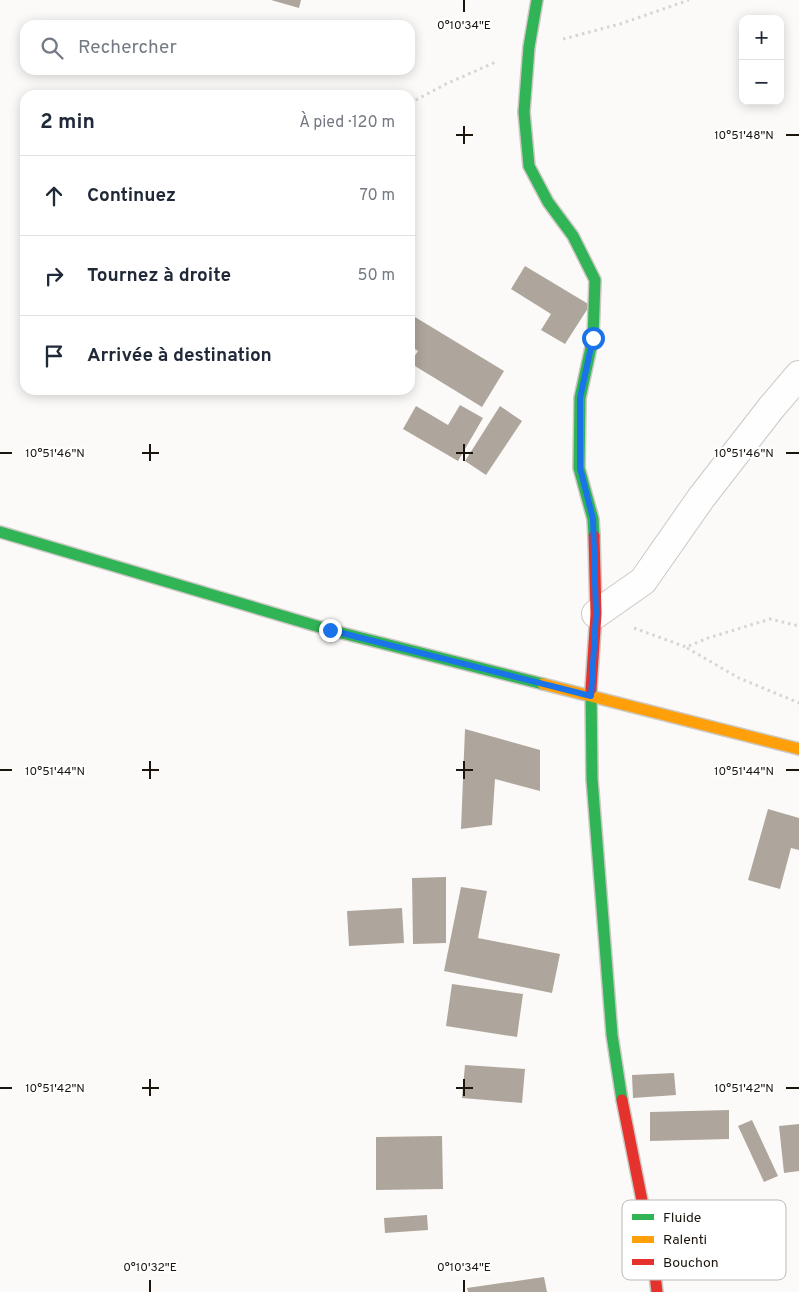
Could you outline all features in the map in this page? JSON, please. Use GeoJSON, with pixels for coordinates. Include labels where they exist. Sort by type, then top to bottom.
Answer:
{"type":"FeatureCollection","features":[{"type":"Feature","properties":{"kind":"street"},"geometry":{"type":"LineString","coordinates":[[537,0],[529,47],[524,112],[529,166],[548,202],[573,236],[595,280],[593,338],[580,398],[580,468],[593,519],[596,614],[591,696],[592,779],[612,1036],[625,1121],[642,1200]]}},
{"type":"Feature","properties":{"kind":"street"},"geometry":{"type":"LineString","coordinates":[[596,614],[643,581],[702,498],[771,408],[799,375]]}},
{"type":"Feature","properties":{"kind":"street"},"geometry":{"type":"LineString","coordinates":[[0,532],[330,630],[799,749]]}},
{"type":"Feature","properties":{"kind":"path"},"geometry":{"type":"LineString","coordinates":[[596,614],[686,647],[739,678],[799,703]]}},
{"type":"Feature","properties":{"kind":"path"},"geometry":{"type":"LineString","coordinates":[[686,647],[708,638],[770,619],[799,626]]}},
{"type":"Feature","properties":{"kind":"building"},"geometry":{"type":"Polygon","coordinates":[[[271,0],[301,0],[299,8],[271,0]]]}},
{"type":"Feature","properties":{"kind":"building"},"geometry":{"type":"Polygon","coordinates":[[[525,266],[590,305],[565,344],[541,330],[551,314],[511,289],[525,266]]]}},
{"type":"Feature","properties":{"kind":"building"},"geometry":{"type":"Polygon","coordinates":[[[415,317],[504,371],[482,407],[415,366],[415,356],[418,351],[415,349],[415,317]]]}},
{"type":"Feature","properties":{"kind":"building"},"geometry":{"type":"Polygon","coordinates":[[[460,405],[483,418],[458,461],[403,429],[416,406],[448,425],[460,405]]]}},
{"type":"Feature","properties":{"kind":"building"},"geometry":{"type":"Polygon","coordinates":[[[500,406],[522,421],[486,475],[465,461],[500,406]]]}},
{"type":"Feature","properties":{"kind":"building"},"geometry":{"type":"Polygon","coordinates":[[[465,729],[540,750],[540,791],[495,779],[492,825],[461,829],[465,729]]]}},
{"type":"Feature","properties":{"kind":"building"},"geometry":{"type":"Polygon","coordinates":[[[768,809],[799,818],[799,850],[791,848],[780,889],[748,880],[768,809]]]}},
{"type":"Feature","properties":{"kind":"building"},"geometry":{"type":"Polygon","coordinates":[[[446,877],[446,943],[413,944],[412,878],[446,877]]]}},
{"type":"Feature","properties":{"kind":"building"},"geometry":{"type":"Polygon","coordinates":[[[461,887],[487,891],[478,938],[560,954],[552,993],[444,971],[461,887]]]}},
{"type":"Feature","properties":{"kind":"building"},"geometry":{"type":"Polygon","coordinates":[[[402,908],[404,943],[349,946],[347,911],[402,908]]]}},
{"type":"Feature","properties":{"kind":"building"},"geometry":{"type":"Polygon","coordinates":[[[452,984],[523,994],[517,1037],[446,1026],[452,984]]]}},
{"type":"Feature","properties":{"kind":"building"},"geometry":{"type":"Polygon","coordinates":[[[465,1065],[525,1069],[522,1103],[462,1098],[465,1065]]]}},
{"type":"Feature","properties":{"kind":"building"},"geometry":{"type":"Polygon","coordinates":[[[674,1073],[676,1095],[633,1098],[632,1075],[674,1073]]]}},
{"type":"Feature","properties":{"kind":"building"},"geometry":{"type":"Polygon","coordinates":[[[729,1110],[729,1139],[650,1141],[650,1112],[729,1110]]]}},
{"type":"Feature","properties":{"kind":"building"},"geometry":{"type":"Polygon","coordinates":[[[752,1120],[778,1176],[764,1182],[738,1126],[752,1120]]]}},
{"type":"Feature","properties":{"kind":"building"},"geometry":{"type":"Polygon","coordinates":[[[799,1124],[799,1171],[784,1173],[779,1126],[799,1124]]]}},
{"type":"Feature","properties":{"kind":"building"},"geometry":{"type":"Polygon","coordinates":[[[442,1136],[443,1189],[376,1190],[376,1137],[442,1136]]]}},
{"type":"Feature","properties":{"kind":"building"},"geometry":{"type":"Polygon","coordinates":[[[427,1215],[428,1230],[385,1233],[384,1218],[427,1215]]]}},
{"type":"Feature","properties":{"kind":"building"},"geometry":{"type":"Polygon","coordinates":[[[544,1277],[547,1292],[468,1292],[467,1288],[544,1277]]]}},
{"type":"Feature","properties":{"kind":"traffic: fast"},"geometry":{"type":"LineString","coordinates":[[537,0],[529,47],[524,112],[529,166],[548,202],[573,236],[595,280],[593,338],[580,398],[579,468],[593,519],[594,536]]}},
{"type":"Feature","properties":{"kind":"traffic: fast"},"geometry":{"type":"LineString","coordinates":[[0,532],[330,630],[543,684]]}},
{"type":"Feature","properties":{"kind":"traffic: fast"},"geometry":{"type":"LineString","coordinates":[[591,689],[592,779],[612,1035],[622,1100]]}},
{"type":"Feature","properties":{"kind":"traffic: slow"},"geometry":{"type":"LineString","coordinates":[[543,684],[799,749]]}},
{"type":"Feature","properties":{"kind":"traffic: jam"},"geometry":{"type":"LineString","coordinates":[[591,689],[596,614],[594,536]]}},
{"type":"Feature","properties":{"kind":"traffic: jam"},"geometry":{"type":"LineString","coordinates":[[622,1100],[642,1200]]}},
{"type":"Feature","properties":{"kind":"traffic: jam"},"geometry":{"type":"LineString","coordinates":[[656,1280],[657,1292]]}},
{"type":"Feature","properties":{"kind":"route"},"geometry":{"type":"LineString","coordinates":[[330,630],[591,696],[596,614],[593,519],[580,468],[580,398],[593,338]]}}]}
